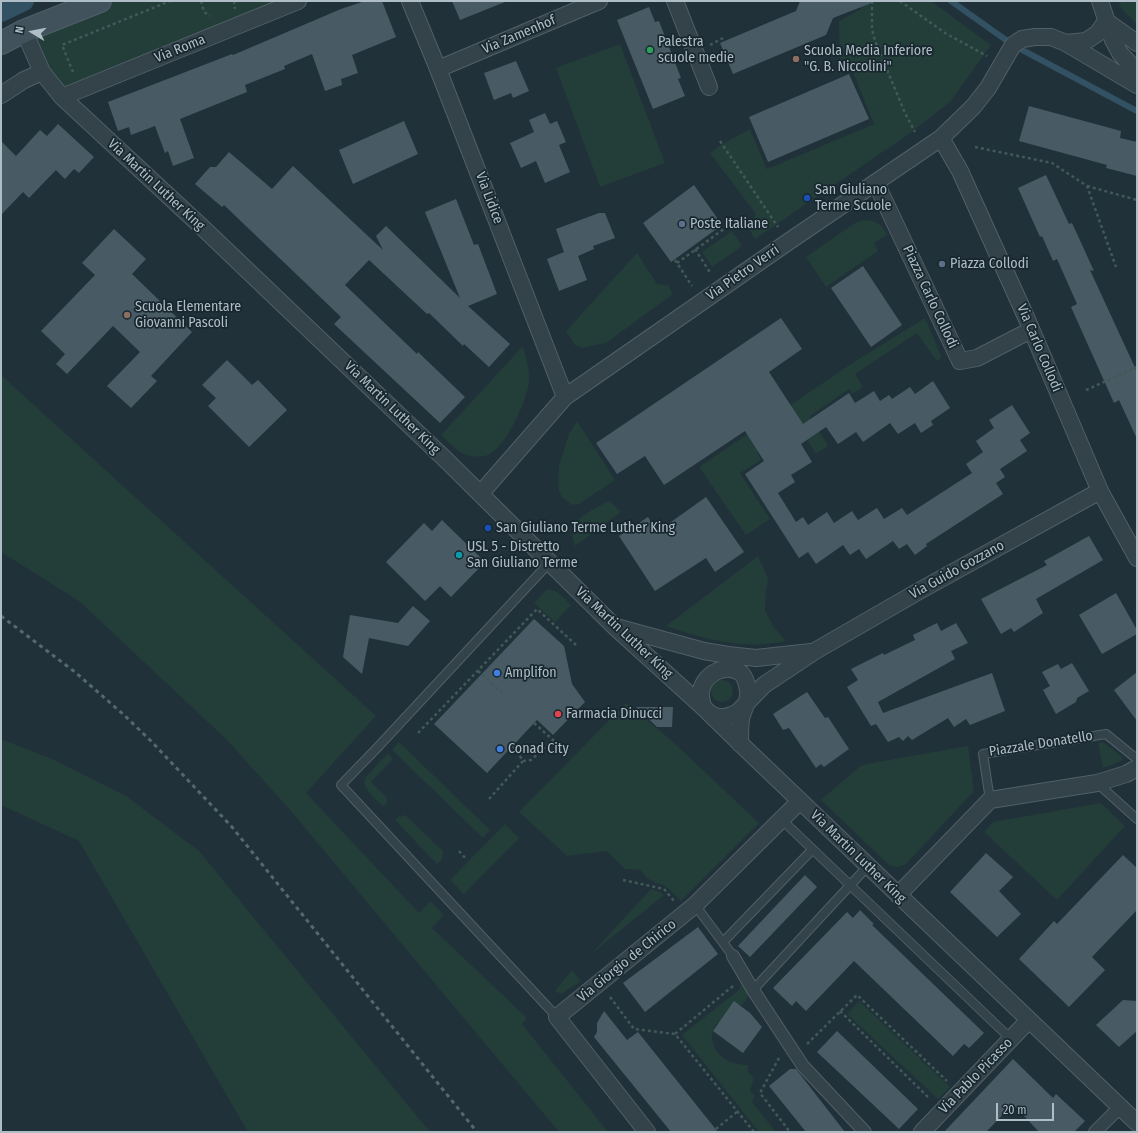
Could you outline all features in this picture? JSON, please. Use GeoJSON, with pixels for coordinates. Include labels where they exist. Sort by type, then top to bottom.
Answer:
{"type":"FeatureCollection","features":[{"type":"Feature","properties":{"kind":"main road"},"geometry":{"type":"LineString","coordinates":[[1,43],[24,31],[100,1]]}},
{"type":"Feature","properties":{"kind":"street","name":"Via Roma"},"geometry":{"type":"LineString","coordinates":[[62,97],[298,1]]}},
{"type":"Feature","properties":{"kind":"street","name":"Via Lidice"},"geometry":{"type":"LineString","coordinates":[[410,1],[438,68],[565,397]]}},
{"type":"Feature","properties":{"kind":"street","name":"Via Zamenhof"},"geometry":{"type":"LineString","coordinates":[[438,68],[599,1]]}},
{"type":"Feature","properties":{"kind":"street"},"geometry":{"type":"LineString","coordinates":[[675,1],[709,87]]}},
{"type":"Feature","properties":{"kind":"street"},"geometry":{"type":"LineString","coordinates":[[1100,1],[1113,40],[1120,53],[1137,72]]}},
{"type":"Feature","properties":{"kind":"street"},"geometry":{"type":"LineString","coordinates":[[1106,21],[1137,43]]}},
{"type":"Feature","properties":{"kind":"street"},"geometry":{"type":"LineString","coordinates":[[1066,44],[1093,37],[1106,21]]}},
{"type":"Feature","properties":{"kind":"street","name":"Via Martin Luther King"},"geometry":{"type":"LineString","coordinates":[[24,31],[42,72],[62,97],[203,228],[481,493],[615,627],[706,710],[1137,1123]]}},
{"type":"Feature","properties":{"kind":"street","name":"Via Pietro Verri"},"geometry":{"type":"LineString","coordinates":[[481,493],[565,397],[941,138],[973,107],[988,88],[1013,45],[1022,39],[1035,36],[1051,38],[1066,44]]}},
{"type":"Feature","properties":{"kind":"street"},"geometry":{"type":"LineString","coordinates":[[1066,44],[1137,85]]}},
{"type":"Feature","properties":{"kind":"street"},"geometry":{"type":"LineString","coordinates":[[1,95],[24,80],[42,72]]}},
{"type":"Feature","properties":{"kind":"street","name":"Via Carlo Collodi"},"geometry":{"type":"LineString","coordinates":[[941,138],[960,171],[1031,330],[1100,491],[1137,558]]}},
{"type":"Feature","properties":{"kind":"street","name":"Piazza Carlo Collodi"},"geometry":{"type":"LineString","coordinates":[[876,183],[960,361],[977,358],[1031,330]]}},
{"type":"Feature","properties":{"kind":"street","name":"Via Guido Gozzano"},"geometry":{"type":"LineString","coordinates":[[756,658],[732,669],[719,670],[706,680],[700,692],[706,710],[717,717],[725,718],[738,712],[764,685],[815,651],[919,591],[1100,491]]}},
{"type":"Feature","properties":{"kind":"street","name":"Via Guido Gozzano"},"geometry":{"type":"LineString","coordinates":[[615,627],[728,655],[756,658],[815,651]]}},
{"type":"Feature","properties":{"kind":"street","name":"Via Guido Gozzano"},"geometry":{"type":"LineString","coordinates":[[732,669],[742,674],[749,692],[741,719],[740,744]]}},
{"type":"Feature","properties":{"kind":"street"},"geometry":{"type":"LineString","coordinates":[[898,895],[990,800],[1097,783],[1126,774],[1137,768]]}},
{"type":"Feature","properties":{"kind":"street","name":"Via Giorgio de Chirico"},"geometry":{"type":"LineString","coordinates":[[557,1017],[690,909],[800,800]]}},
{"type":"Feature","properties":{"kind":"street"},"geometry":{"type":"LineString","coordinates":[[736,961],[753,990],[803,1066],[866,1132]]}},
{"type":"Feature","properties":{"kind":"street"},"geometry":{"type":"LineString","coordinates":[[557,1017],[647,1132]]}},
{"type":"Feature","properties":{"kind":"street","name":"Via Pablo Picasso"},"geometry":{"type":"LineString","coordinates":[[922,1132],[1029,1020]]}},
{"type":"Feature","properties":{"kind":"street"},"geometry":{"type":"LineString","coordinates":[[1095,1132],[1120,1107]]}},
{"type":"Feature","properties":{"kind":"lane"},"geometry":{"type":"LineString","coordinates":[[550,562],[376,749],[341,784],[557,1017]]}},
{"type":"Feature","properties":{"kind":"lane","name":"Piazzale Donatello"},"geometry":{"type":"LineString","coordinates":[[990,800],[983,754],[1106,734],[1137,759]]}},
{"type":"Feature","properties":{"kind":"lane"},"geometry":{"type":"LineString","coordinates":[[1097,783],[1137,819]]}},
{"type":"Feature","properties":{"kind":"lane"},"geometry":{"type":"LineString","coordinates":[[781,820],[1011,1039]]}},
{"type":"Feature","properties":{"kind":"lane"},"geometry":{"type":"LineString","coordinates":[[723,942],[812,850]]}},
{"type":"Feature","properties":{"kind":"lane"},"geometry":{"type":"LineString","coordinates":[[753,990],[868,866]]}},
{"type":"Feature","properties":{"kind":"lane"},"geometry":{"type":"LineString","coordinates":[[690,909],[723,942],[736,961]]}},
{"type":"Feature","properties":{"kind":"path"},"geometry":{"type":"LineString","coordinates":[[72,72],[62,45],[170,1]]}},
{"type":"Feature","properties":{"kind":"path"},"geometry":{"type":"LineString","coordinates":[[201,1],[204,12],[210,16]]}},
{"type":"Feature","properties":{"kind":"path"},"geometry":{"type":"LineString","coordinates":[[234,1],[234,6]]}},
{"type":"Feature","properties":{"kind":"path"},"geometry":{"type":"LineString","coordinates":[[872,1],[872,29],[875,41],[905,113],[915,132]]}},
{"type":"Feature","properties":{"kind":"path"},"geometry":{"type":"LineString","coordinates":[[900,1],[945,33],[989,57]]}},
{"type":"Feature","properties":{"kind":"path"},"geometry":{"type":"LineString","coordinates":[[720,141],[779,228]]}},
{"type":"Feature","properties":{"kind":"path"},"geometry":{"type":"LineString","coordinates":[[974,146],[1052,163],[1087,186],[1137,200]]}},
{"type":"Feature","properties":{"kind":"path"},"geometry":{"type":"LineString","coordinates":[[1087,186],[1116,267]]}},
{"type":"Feature","properties":{"kind":"path"},"geometry":{"type":"LineString","coordinates":[[692,286],[676,261],[735,221]]}},
{"type":"Feature","properties":{"kind":"path"},"geometry":{"type":"LineString","coordinates":[[695,249],[711,274]]}},
{"type":"Feature","properties":{"kind":"path"},"geometry":{"type":"LineString","coordinates":[[1086,390],[1137,367]]}},
{"type":"Feature","properties":{"kind":"path"},"geometry":{"type":"LineString","coordinates":[[418,733],[537,609],[576,645]]}},
{"type":"Feature","properties":{"kind":"path"},"geometry":{"type":"LineString","coordinates":[[478,671],[502,693]]}},
{"type":"Feature","properties":{"kind":"path"},"geometry":{"type":"LineString","coordinates":[[534,723],[569,755]]}},
{"type":"Feature","properties":{"kind":"path"},"geometry":{"type":"LineString","coordinates":[[489,799],[523,761],[531,760],[553,740]]}},
{"type":"Feature","properties":{"kind":"path"},"geometry":{"type":"LineString","coordinates":[[513,746],[523,761]]}},
{"type":"Feature","properties":{"kind":"path"},"geometry":{"type":"LineString","coordinates":[[459,851],[467,860]]}},
{"type":"Feature","properties":{"kind":"path"},"geometry":{"type":"LineString","coordinates":[[623,880],[664,889],[690,909]]}},
{"type":"Feature","properties":{"kind":"path"},"geometry":{"type":"LineString","coordinates":[[675,1034],[734,985],[736,961]]}},
{"type":"Feature","properties":{"kind":"path"},"geometry":{"type":"LineString","coordinates":[[600,983],[634,1029],[675,1034],[754,1132]]}},
{"type":"Feature","properties":{"kind":"path"},"geometry":{"type":"LineString","coordinates":[[796,1054],[857,995],[960,1093]]}},
{"type":"Feature","properties":{"kind":"path"},"geometry":{"type":"LineString","coordinates":[[840,1011],[943,1110]]}},
{"type":"Feature","properties":{"kind":"path"},"geometry":{"type":"LineString","coordinates":[[788,1042],[760,1093],[790,1132]]}},
{"type":"Feature","properties":{"kind":"path"},"geometry":{"type":"LineString","coordinates":[[716,1129],[738,1111]]}},
{"type":"Feature","properties":{"kind":"green space"},"geometry":{"type":"Polygon","coordinates":[[[100,1],[298,1],[62,97],[24,31],[100,1]]]}},
{"type":"Feature","properties":{"kind":"green space"},"geometry":{"type":"Polygon","coordinates":[[[858,1],[931,1],[991,45],[950,102],[909,134],[755,239],[748,227],[756,214],[710,153],[722,144],[750,129],[767,169],[874,124],[852,70],[840,74],[839,21],[861,9],[858,1]]]}},
{"type":"Feature","properties":{"kind":"green space"},"geometry":{"type":"Polygon","coordinates":[[[1118,1],[1137,1],[1137,25],[1121,8],[1118,1]]]}},
{"type":"Feature","properties":{"kind":"green space"},"geometry":{"type":"Polygon","coordinates":[[[620,44],[665,163],[600,187],[556,68],[620,44]]]}},
{"type":"Feature","properties":{"kind":"green space"},"geometry":{"type":"Polygon","coordinates":[[[863,220],[878,223],[887,235],[874,243],[878,251],[826,287],[806,257],[855,223],[863,220]]]}},
{"type":"Feature","properties":{"kind":"green space"},"geometry":{"type":"Polygon","coordinates":[[[732,231],[742,246],[712,267],[702,252],[732,231]]]}},
{"type":"Feature","properties":{"kind":"green space"},"geometry":{"type":"Polygon","coordinates":[[[637,253],[657,284],[668,285],[673,294],[606,343],[582,348],[575,345],[566,331],[637,253]]]}},
{"type":"Feature","properties":{"kind":"green space"},"geometry":{"type":"Polygon","coordinates":[[[925,318],[942,358],[937,361],[917,333],[855,374],[863,387],[852,394],[849,389],[810,416],[828,446],[816,454],[798,425],[757,452],[761,460],[740,473],[770,519],[746,535],[699,467],[854,362],[925,318]]]}},
{"type":"Feature","properties":{"kind":"green space"},"geometry":{"type":"Polygon","coordinates":[[[523,346],[528,368],[529,382],[520,411],[514,423],[502,443],[488,455],[476,457],[461,452],[441,435],[523,346]]]}},
{"type":"Feature","properties":{"kind":"green space"},"geometry":{"type":"Polygon","coordinates":[[[1,375],[376,716],[306,793],[419,913],[430,901],[444,915],[432,928],[527,1018],[522,1024],[608,1132],[559,1132],[290,810],[227,740],[79,601],[1,552],[1,375]]]}},
{"type":"Feature","properties":{"kind":"green space"},"geometry":{"type":"Polygon","coordinates":[[[577,421],[615,480],[579,504],[572,505],[562,497],[559,491],[559,465],[569,434],[577,421]]]}},
{"type":"Feature","properties":{"kind":"green space"},"geometry":{"type":"Polygon","coordinates":[[[610,501],[621,512],[575,546],[573,530],[575,524],[585,514],[610,501]]]}},
{"type":"Feature","properties":{"kind":"green space"},"geometry":{"type":"Polygon","coordinates":[[[758,556],[768,578],[765,610],[773,626],[786,641],[771,644],[740,644],[695,636],[666,626],[758,556]]]}},
{"type":"Feature","properties":{"kind":"green space"},"geometry":{"type":"Polygon","coordinates":[[[549,589],[558,593],[571,605],[555,622],[534,603],[545,591],[549,589]]]}},
{"type":"Feature","properties":{"kind":"green space"},"geometry":{"type":"Polygon","coordinates":[[[722,680],[730,683],[733,691],[730,699],[722,702],[714,699],[711,691],[714,683],[722,680]]]}},
{"type":"Feature","properties":{"kind":"green space"},"geometry":{"type":"Polygon","coordinates":[[[626,703],[671,740],[759,823],[681,901],[663,885],[647,878],[640,870],[625,869],[607,851],[567,856],[519,812],[626,703]]]}},
{"type":"Feature","properties":{"kind":"green space"},"geometry":{"type":"Polygon","coordinates":[[[1,739],[54,760],[126,796],[199,851],[430,1132],[248,1132],[79,841],[1,805],[1,739]]]}},
{"type":"Feature","properties":{"kind":"green space"},"geometry":{"type":"Polygon","coordinates":[[[399,742],[490,830],[483,838],[392,750],[399,742]]]}},
{"type":"Feature","properties":{"kind":"green space"},"geometry":{"type":"Polygon","coordinates":[[[1103,742],[1122,757],[1122,761],[1103,768],[1098,743],[1103,742]]]}},
{"type":"Feature","properties":{"kind":"green space"},"geometry":{"type":"Polygon","coordinates":[[[968,746],[974,791],[906,864],[897,867],[889,865],[821,800],[859,767],[866,764],[968,746]]]}},
{"type":"Feature","properties":{"kind":"green space"},"geometry":{"type":"Polygon","coordinates":[[[388,753],[393,759],[371,782],[387,798],[387,803],[384,807],[370,794],[364,782],[365,778],[388,753]]]}},
{"type":"Feature","properties":{"kind":"green space"},"geometry":{"type":"Polygon","coordinates":[[[1101,803],[1125,826],[1057,900],[984,832],[993,822],[1101,803]]]}},
{"type":"Feature","properties":{"kind":"green space"},"geometry":{"type":"Polygon","coordinates":[[[405,815],[443,851],[442,860],[437,864],[395,820],[398,817],[405,815]]]}},
{"type":"Feature","properties":{"kind":"green space"},"geometry":{"type":"Polygon","coordinates":[[[505,824],[519,838],[464,894],[450,880],[505,824]]]}},
{"type":"Feature","properties":{"kind":"green space"},"geometry":{"type":"Polygon","coordinates":[[[651,889],[664,895],[590,955],[651,889]]]}},
{"type":"Feature","properties":{"kind":"green space"},"geometry":{"type":"Polygon","coordinates":[[[572,970],[581,981],[561,994],[555,991],[572,970]]]}},
{"type":"Feature","properties":{"kind":"green space"},"geometry":{"type":"Polygon","coordinates":[[[741,979],[751,993],[742,1005],[738,1005],[725,1019],[715,1026],[712,1037],[713,1045],[724,1059],[742,1065],[748,1065],[748,1072],[754,1078],[750,1090],[755,1096],[752,1102],[776,1132],[759,1132],[682,1035],[740,989],[741,979]]]}},
{"type":"Feature","properties":{"kind":"green space"},"geometry":{"type":"Polygon","coordinates":[[[859,1001],[950,1087],[938,1099],[847,1014],[859,1001]]]}},
{"type":"Feature","properties":{"kind":"building"},"geometry":{"type":"Polygon","coordinates":[[[365,1],[382,1],[396,37],[352,55],[358,73],[341,79],[342,85],[325,91],[312,54],[284,66],[285,69],[245,85],[247,92],[180,119],[194,158],[173,166],[168,151],[165,153],[155,126],[131,135],[129,127],[118,131],[108,102],[232,54],[233,55],[341,9],[365,1]]]}},
{"type":"Feature","properties":{"kind":"building"},"geometry":{"type":"Polygon","coordinates":[[[452,1],[505,1],[505,2],[460,20],[452,1]]]}},
{"type":"Feature","properties":{"kind":"building"},"geometry":{"type":"Polygon","coordinates":[[[800,1],[874,2],[833,18],[826,35],[733,74],[720,43],[796,11],[800,1]]]}},
{"type":"Feature","properties":{"kind":"building","name":"Palestra scuole medie"},"geometry":{"type":"Polygon","coordinates":[[[649,7],[655,22],[659,21],[681,78],[678,79],[685,96],[653,109],[617,20],[649,7]]]}},
{"type":"Feature","properties":{"kind":"building"},"geometry":{"type":"Polygon","coordinates":[[[516,61],[529,91],[513,98],[511,93],[494,100],[484,73],[516,61]]]}},
{"type":"Feature","properties":{"kind":"building"},"geometry":{"type":"Polygon","coordinates":[[[849,74],[869,119],[768,162],[749,117],[849,74]]]}},
{"type":"Feature","properties":{"kind":"building"},"geometry":{"type":"Polygon","coordinates":[[[1029,106],[1121,131],[1120,138],[1137,142],[1137,176],[1106,168],[1107,165],[1019,141],[1029,106]]]}},
{"type":"Feature","properties":{"kind":"building"},"geometry":{"type":"Polygon","coordinates":[[[545,113],[550,124],[557,121],[566,142],[559,145],[570,172],[545,183],[536,161],[521,168],[510,143],[534,132],[529,120],[545,113]]]}},
{"type":"Feature","properties":{"kind":"building"},"geometry":{"type":"Polygon","coordinates":[[[404,121],[418,154],[353,184],[339,150],[404,121]]]}},
{"type":"Feature","properties":{"kind":"building"},"geometry":{"type":"Polygon","coordinates":[[[58,124],[94,157],[79,173],[74,169],[65,179],[56,170],[29,198],[23,192],[1,215],[1,141],[16,156],[40,130],[47,136],[58,124]]]}},
{"type":"Feature","properties":{"kind":"building"},"geometry":{"type":"Polygon","coordinates":[[[229,152],[272,189],[293,166],[383,250],[376,236],[386,226],[460,298],[425,212],[456,199],[474,245],[478,244],[497,294],[468,306],[510,344],[489,367],[464,344],[463,346],[429,313],[427,314],[369,260],[345,285],[417,354],[418,352],[465,397],[440,423],[334,324],[341,317],[224,205],[222,207],[195,184],[210,167],[216,167],[229,152]]]}},
{"type":"Feature","properties":{"kind":"building"},"geometry":{"type":"Polygon","coordinates":[[[1046,175],[1069,224],[1072,223],[1094,271],[1090,270],[1137,372],[1137,439],[1119,400],[1114,403],[1071,307],[1077,304],[1057,259],[1053,261],[1042,236],[1040,237],[1018,188],[1046,175]]]}},
{"type":"Feature","properties":{"kind":"building","name":"Poste Italiane"},"geometry":{"type":"Polygon","coordinates":[[[694,185],[722,225],[671,262],[643,223],[694,185]]]}},
{"type":"Feature","properties":{"kind":"building"},"geometry":{"type":"Polygon","coordinates":[[[599,213],[605,213],[615,238],[593,246],[594,249],[578,256],[587,280],[559,291],[547,259],[564,252],[556,229],[599,213]]]}},
{"type":"Feature","properties":{"kind":"building"},"geometry":{"type":"Polygon","coordinates":[[[114,229],[146,259],[132,274],[192,332],[151,376],[157,381],[131,408],[107,386],[140,352],[113,326],[67,374],[56,364],[65,354],[41,331],[95,275],[82,263],[114,229]]]}},
{"type":"Feature","properties":{"kind":"building"},"geometry":{"type":"Polygon","coordinates":[[[863,266],[902,325],[871,347],[831,288],[863,266]]]}},
{"type":"Feature","properties":{"kind":"building"},"geometry":{"type":"Polygon","coordinates":[[[781,318],[802,349],[769,372],[803,424],[849,393],[855,403],[874,391],[880,401],[889,395],[892,399],[910,387],[915,394],[933,381],[950,408],[931,421],[933,425],[921,433],[915,423],[898,434],[890,423],[863,442],[856,432],[838,444],[826,427],[801,444],[812,462],[791,475],[795,482],[778,493],[796,522],[803,517],[808,525],[827,512],[834,523],[852,511],[858,520],[877,508],[884,519],[902,508],[907,515],[972,473],[966,464],[983,452],[976,441],[994,428],[989,420],[1012,405],[1030,433],[1020,440],[1027,451],[1000,469],[1005,477],[996,483],[1003,494],[926,544],[927,546],[915,555],[907,544],[899,549],[893,541],[866,559],[859,549],[850,555],[843,545],[816,564],[808,552],[799,558],[745,474],[764,461],[745,431],[664,485],[645,456],[617,474],[596,443],[781,318]]]}},
{"type":"Feature","properties":{"kind":"building"},"geometry":{"type":"Polygon","coordinates":[[[227,360],[252,385],[258,380],[287,410],[249,447],[208,406],[216,398],[202,385],[227,360]]]}},
{"type":"Feature","properties":{"kind":"building"},"geometry":{"type":"Polygon","coordinates":[[[706,497],[744,552],[715,572],[706,558],[655,591],[619,536],[648,517],[657,532],[706,497]]]}},
{"type":"Feature","properties":{"kind":"building","name":"USL 5 - Distretto San Giuliano Terme"},"geometry":{"type":"Polygon","coordinates":[[[442,520],[485,562],[451,597],[440,586],[425,601],[386,562],[424,523],[432,531],[442,520]]]}},
{"type":"Feature","properties":{"kind":"building"},"geometry":{"type":"Polygon","coordinates":[[[1089,536],[1103,560],[1036,599],[1043,613],[1014,632],[1011,628],[1001,634],[981,599],[1047,565],[1044,561],[1089,536]]]}},
{"type":"Feature","properties":{"kind":"building"},"geometry":{"type":"Polygon","coordinates":[[[1116,593],[1137,630],[1137,634],[1102,654],[1079,615],[1116,593]]]}},
{"type":"Feature","properties":{"kind":"building"},"geometry":{"type":"Polygon","coordinates":[[[413,606],[430,621],[408,646],[369,638],[362,674],[343,657],[350,615],[398,623],[413,606]]]}},
{"type":"Feature","properties":{"kind":"building"},"geometry":{"type":"Polygon","coordinates":[[[534,619],[564,646],[572,684],[585,702],[553,735],[537,720],[487,773],[434,724],[534,619]]]}},
{"type":"Feature","properties":{"kind":"building"},"geometry":{"type":"Polygon","coordinates":[[[937,623],[941,631],[956,623],[968,643],[951,651],[955,659],[878,702],[883,713],[992,673],[1005,711],[970,725],[966,719],[954,727],[948,718],[912,740],[908,736],[903,741],[899,737],[888,742],[876,724],[871,726],[847,687],[858,680],[851,669],[883,653],[884,655],[915,640],[913,635],[937,623]]]}},
{"type":"Feature","properties":{"kind":"building"},"geometry":{"type":"Polygon","coordinates":[[[1072,663],[1089,691],[1077,698],[1076,702],[1056,714],[1043,690],[1050,686],[1042,672],[1058,664],[1061,669],[1072,663]]]}},
{"type":"Feature","properties":{"kind":"building"},"geometry":{"type":"Polygon","coordinates":[[[1137,672],[1137,721],[1114,690],[1137,672]]]}},
{"type":"Feature","properties":{"kind":"building"},"geometry":{"type":"Polygon","coordinates":[[[807,692],[825,718],[828,717],[849,749],[824,767],[821,764],[816,768],[789,728],[783,730],[773,714],[807,692]]]}},
{"type":"Feature","properties":{"kind":"building"},"geometry":{"type":"Polygon","coordinates":[[[636,707],[673,707],[672,727],[657,727],[636,707]]]}},
{"type":"Feature","properties":{"kind":"building"},"geometry":{"type":"Polygon","coordinates":[[[986,853],[1013,877],[999,891],[1021,914],[997,937],[950,892],[986,853]]]}},
{"type":"Feature","properties":{"kind":"building"},"geometry":{"type":"Polygon","coordinates":[[[1123,855],[1137,868],[1137,910],[1092,957],[1105,970],[1069,1007],[1019,959],[1054,921],[1057,924],[1123,855]]]}},
{"type":"Feature","properties":{"kind":"building"},"geometry":{"type":"Polygon","coordinates":[[[805,875],[817,887],[750,957],[738,946],[805,875]]]}},
{"type":"Feature","properties":{"kind":"building"},"geometry":{"type":"Polygon","coordinates":[[[860,910],[874,924],[872,925],[984,1033],[969,1048],[964,1044],[953,1056],[854,961],[806,1011],[796,1001],[792,1006],[773,988],[847,912],[853,918],[860,910]]]}},
{"type":"Feature","properties":{"kind":"building"},"geometry":{"type":"Polygon","coordinates":[[[698,927],[718,954],[645,1012],[623,983],[698,927]]]}},
{"type":"Feature","properties":{"kind":"building"},"geometry":{"type":"Polygon","coordinates":[[[1123,1000],[1137,1001],[1137,1031],[1119,1047],[1096,1025],[1123,1000]]]}},
{"type":"Feature","properties":{"kind":"building"},"geometry":{"type":"Polygon","coordinates":[[[734,1001],[750,1013],[762,1027],[743,1053],[713,1031],[734,1001]]]}},
{"type":"Feature","properties":{"kind":"building"},"geometry":{"type":"Polygon","coordinates":[[[604,1011],[627,1040],[638,1032],[718,1132],[671,1132],[594,1037],[597,1032],[597,1023],[604,1011]]]}},
{"type":"Feature","properties":{"kind":"building"},"geometry":{"type":"Polygon","coordinates":[[[837,1031],[918,1109],[899,1129],[817,1052],[837,1031]]]}},
{"type":"Feature","properties":{"kind":"building"},"geometry":{"type":"Polygon","coordinates":[[[1013,1059],[1053,1098],[1056,1094],[1085,1121],[1074,1132],[1039,1132],[1013,1104],[986,1132],[944,1132],[1013,1059]]]}},
{"type":"Feature","properties":{"kind":"building"},"geometry":{"type":"Polygon","coordinates":[[[790,1069],[796,1069],[845,1132],[806,1132],[769,1086],[790,1069]]]}},
{"type":"Feature","properties":{"kind":"waterway"},"geometry":{"type":"LineString","coordinates":[[1,12],[24,1]]}},
{"type":"Feature","properties":{"kind":"waterway"},"geometry":{"type":"LineString","coordinates":[[951,1],[1013,45],[1137,111]]}},
{"type":"Feature","properties":{"kind":"railway"},"geometry":{"type":"LineString","coordinates":[[1,616],[75,672],[124,715],[151,741],[232,827],[477,1132]]}},
{"type":"Feature","properties":{"kind":"place","name":"Palestra scuole medie"},"geometry":{"type":"Point","coordinates":[650,50]}},
{"type":"Feature","properties":{"kind":"place","name":"Scuola Media Inferiore \"G. B. Niccolini\""},"geometry":{"type":"Point","coordinates":[796,59]}},
{"type":"Feature","properties":{"kind":"place","name":"San Giuliano Terme Scuole"},"geometry":{"type":"Point","coordinates":[807,198]}},
{"type":"Feature","properties":{"kind":"place","name":"Poste Italiane"},"geometry":{"type":"Point","coordinates":[682,224]}},
{"type":"Feature","properties":{"kind":"place","name":"Piazza Collodi"},"geometry":{"type":"Point","coordinates":[942,264]}},
{"type":"Feature","properties":{"kind":"place","name":"Scuola Elementare Giovanni Pascoli"},"geometry":{"type":"Point","coordinates":[127,315]}},
{"type":"Feature","properties":{"kind":"place","name":"San Giuliano Terme Luther King"},"geometry":{"type":"Point","coordinates":[488,528]}},
{"type":"Feature","properties":{"kind":"place","name":"USL 5 - Distretto San Giuliano Terme"},"geometry":{"type":"Point","coordinates":[459,555]}},
{"type":"Feature","properties":{"kind":"place","name":"Amplifon"},"geometry":{"type":"Point","coordinates":[497,673]}},
{"type":"Feature","properties":{"kind":"place","name":"Farmacia Dinucci"},"geometry":{"type":"Point","coordinates":[558,714]}},
{"type":"Feature","properties":{"kind":"place","name":"Conad City"},"geometry":{"type":"Point","coordinates":[500,749]}}]}
